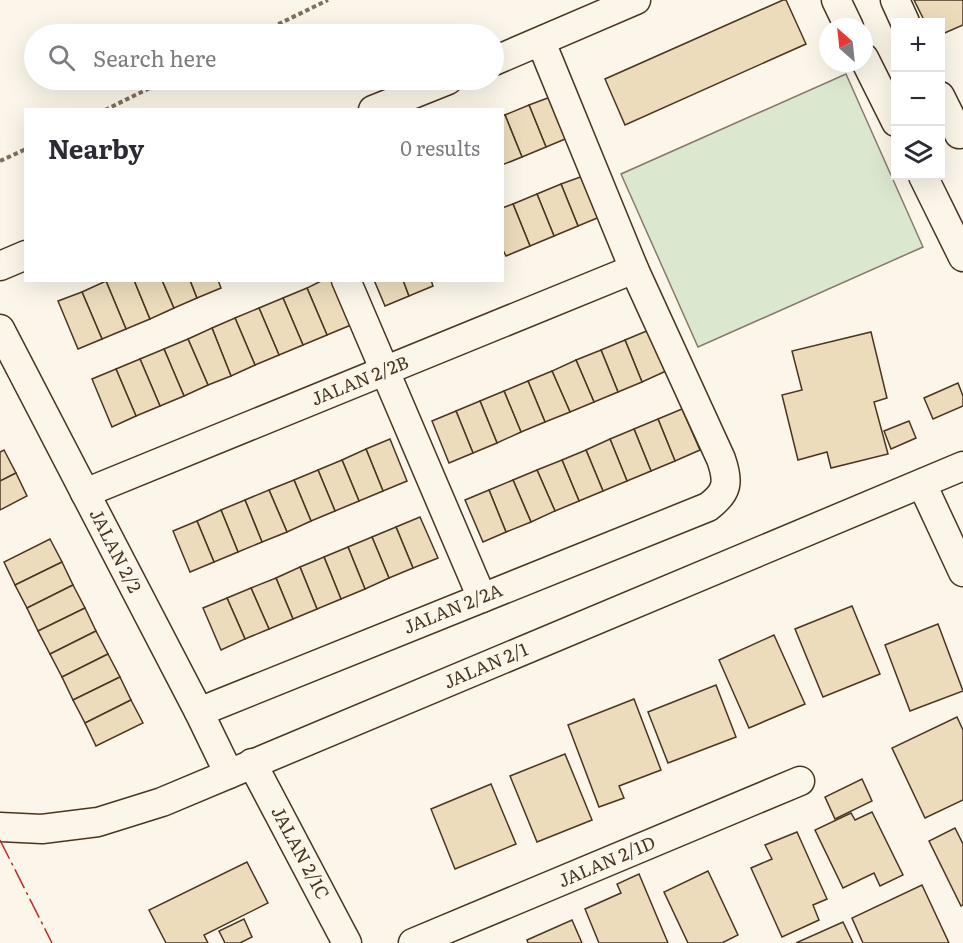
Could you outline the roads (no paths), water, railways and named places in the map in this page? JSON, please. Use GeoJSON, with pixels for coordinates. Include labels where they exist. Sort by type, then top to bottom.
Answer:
{"type":"FeatureCollection","features":[{"type":"Feature","properties":{"kind":"street"},"geometry":{"type":"LineString","coordinates":[[504,57],[636,0]]}},
{"type":"Feature","properties":{"kind":"street"},"geometry":{"type":"LineString","coordinates":[[836,0],[845,18]]}},
{"type":"Feature","properties":{"kind":"street"},"geometry":{"type":"LineString","coordinates":[[895,0],[903,18]]}},
{"type":"Feature","properties":{"kind":"street"},"geometry":{"type":"LineString","coordinates":[[541,42],[634,269]]}},
{"type":"Feature","properties":{"kind":"street"},"geometry":{"type":"LineString","coordinates":[[871,72],[891,112]]}},
{"type":"Feature","properties":{"kind":"street"},"geometry":{"type":"LineString","coordinates":[[378,108],[423,90]]}},
{"type":"Feature","properties":{"kind":"street"},"geometry":{"type":"LineString","coordinates":[[945,106],[959,134]]}},
{"type":"Feature","properties":{"kind":"street"},"geometry":{"type":"LineString","coordinates":[[924,180],[963,257]]}},
{"type":"Feature","properties":{"kind":"street"},"geometry":{"type":"LineString","coordinates":[[0,266],[24,256]]}},
{"type":"Feature","properties":{"kind":"street","name":"JALAN 2/2B"},"geometry":{"type":"LineString","coordinates":[[86,493],[634,269]]}},
{"type":"Feature","properties":{"kind":"street","name":"JALAN 2/2A"},"geometry":{"type":"LineString","coordinates":[[199,712],[708,507],[719,499],[726,487],[726,473],[721,459],[634,269]]}},
{"type":"Feature","properties":{"kind":"street"},"geometry":{"type":"LineString","coordinates":[[347,282],[482,598]]}},
{"type":"Feature","properties":{"kind":"street","name":"JALAN 2/2"},"geometry":{"type":"LineString","coordinates":[[0,328],[199,712],[241,769]]}},
{"type":"Feature","properties":{"kind":"street","name":"JALAN 2/1"},"geometry":{"type":"LineString","coordinates":[[0,827],[42,829],[98,822],[162,802],[963,466]]}},
{"type":"Feature","properties":{"kind":"street"},"geometry":{"type":"LineString","coordinates":[[922,484],[963,572]]}},
{"type":"Feature","properties":{"kind":"street","name":"JALAN 2/1C"},"geometry":{"type":"LineString","coordinates":[[241,769],[347,943]]}},
{"type":"Feature","properties":{"kind":"street","name":"JALAN 2/1D"},"geometry":{"type":"LineString","coordinates":[[413,943],[800,781]]}}]}
